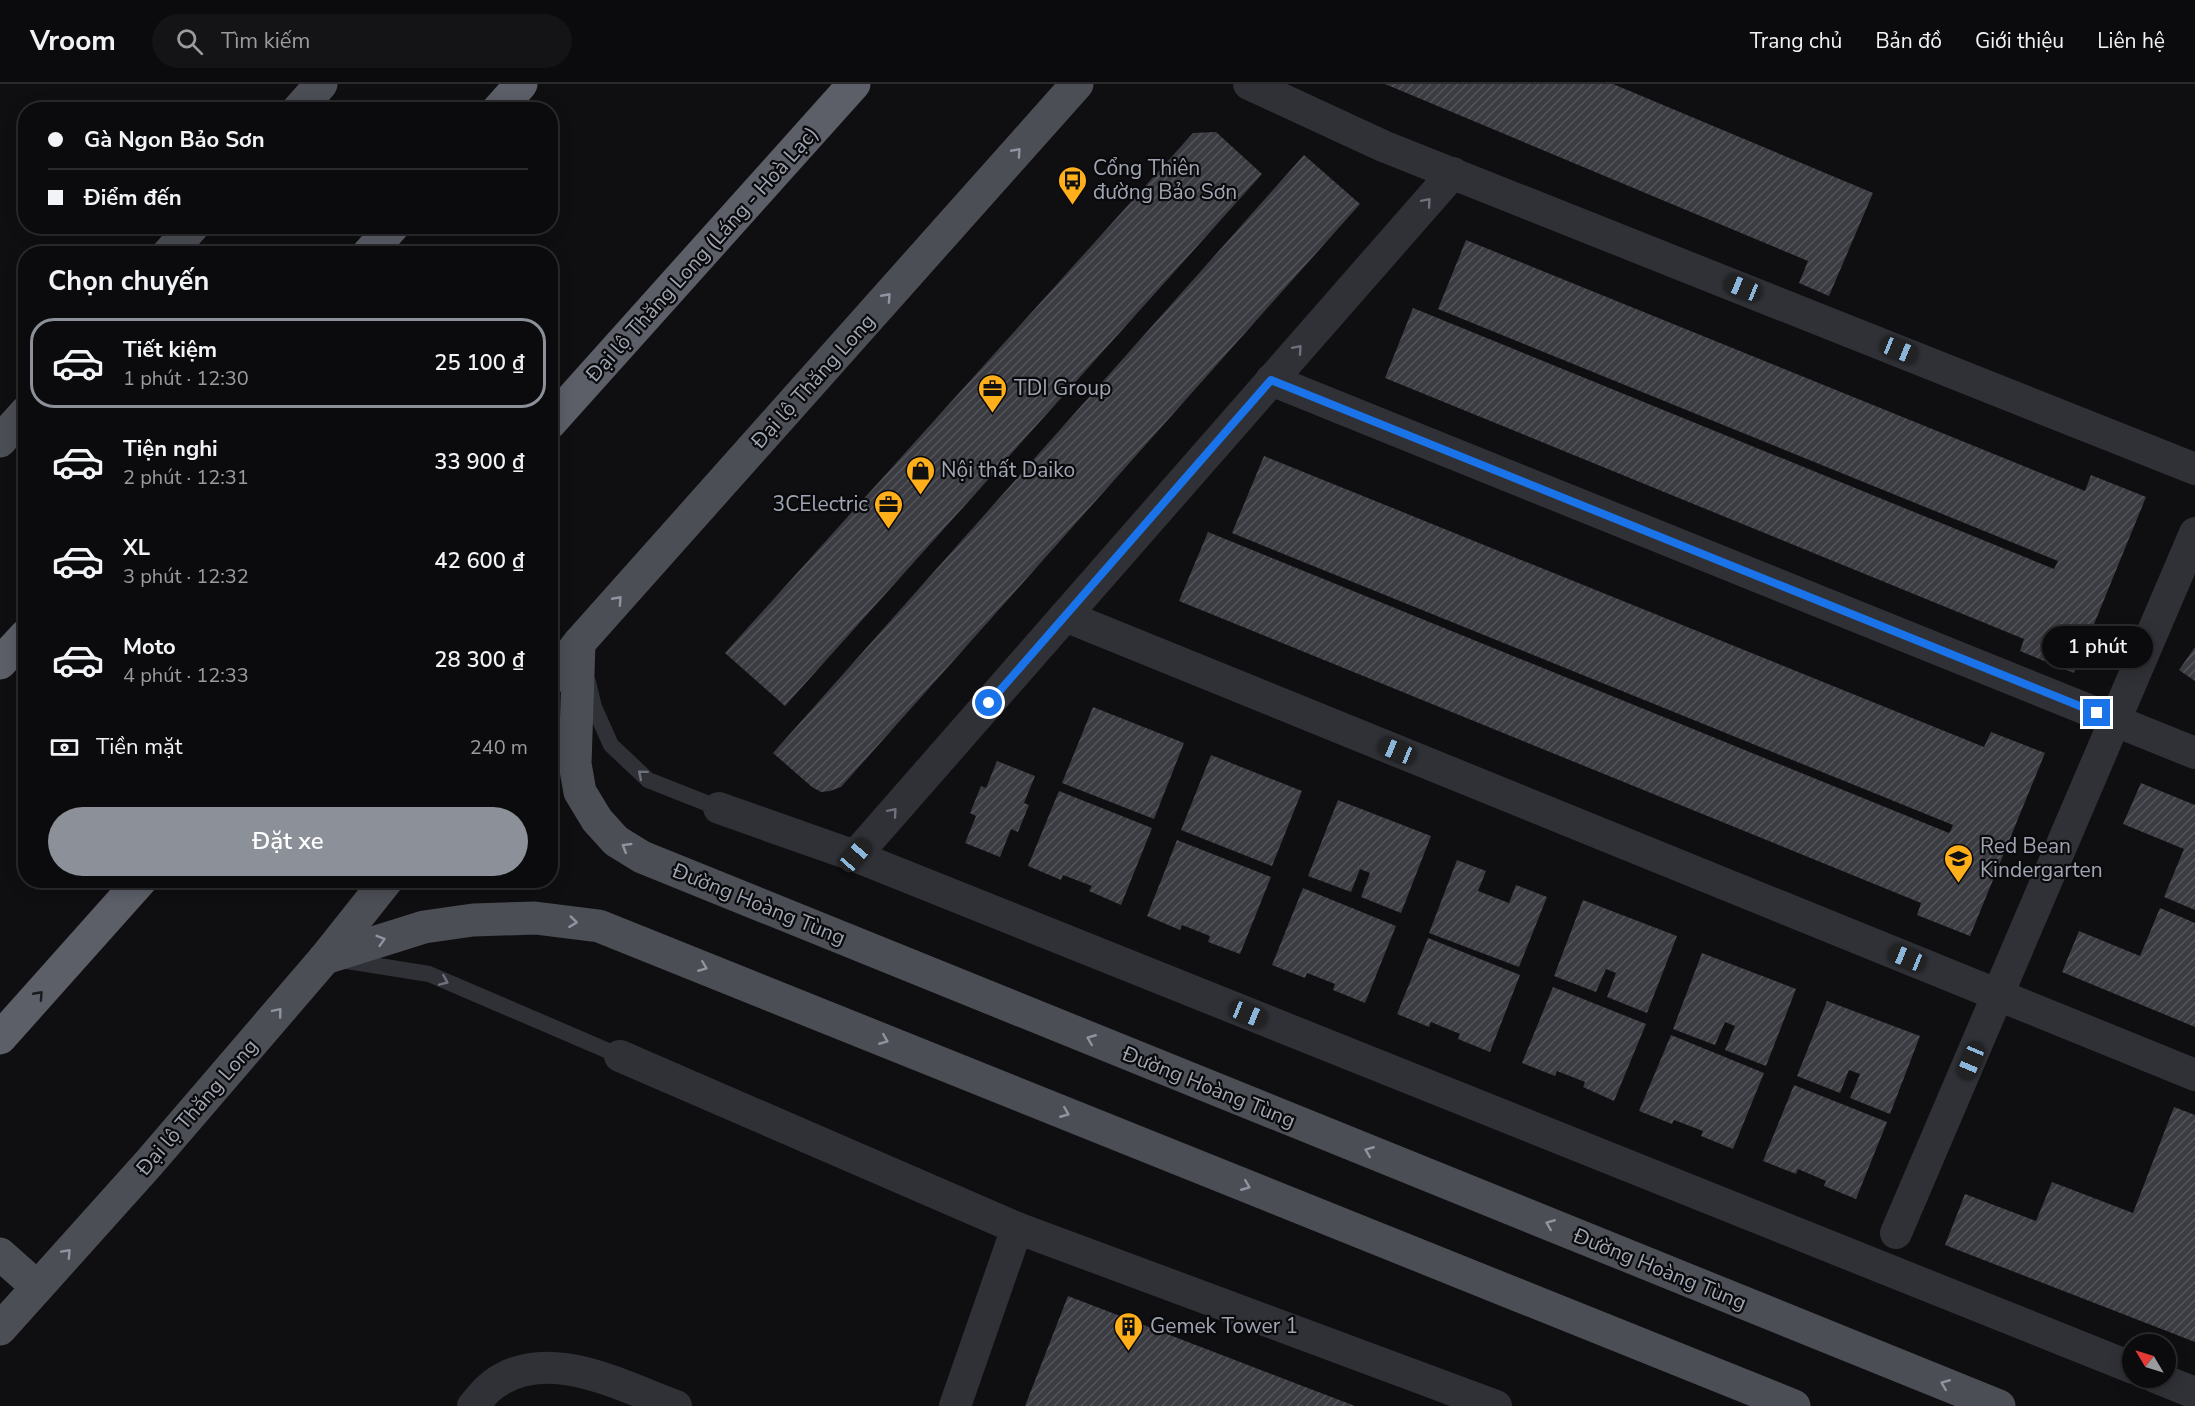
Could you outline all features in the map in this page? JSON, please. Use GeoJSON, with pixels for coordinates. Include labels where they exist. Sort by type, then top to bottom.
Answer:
{"type":"FeatureCollection","features":[{"type":"Feature","properties":{"kind":"highway"},"geometry":{"type":"LineString","coordinates":[[505,102],[521,84]]}},
{"type":"Feature","properties":{"kind":"highway","name":"Đại lộ Thăng Long (Láng - Hoà Lạc)"},"geometry":{"type":"LineString","coordinates":[[558,414],[855,84]]}},
{"type":"Feature","properties":{"kind":"highway"},"geometry":{"type":"LineString","coordinates":[[375,246],[386,234]]}},
{"type":"Feature","properties":{"kind":"highway"},"geometry":{"type":"LineString","coordinates":[[0,663],[18,644]]}},
{"type":"Feature","properties":{"kind":"highway"},"geometry":{"type":"LineString","coordinates":[[0,1038],[134,888]]}},
{"type":"Feature","properties":{"kind":"main road"},"geometry":{"type":"LineString","coordinates":[[305,102],[321,84]]}},
{"type":"Feature","properties":{"kind":"main road","name":"Đại lộ Thăng Long"},"geometry":{"type":"LineString","coordinates":[[558,669],[1077,84]]}},
{"type":"Feature","properties":{"kind":"main road"},"geometry":{"type":"LineString","coordinates":[[175,246],[186,234]]}},
{"type":"Feature","properties":{"kind":"main road"},"geometry":{"type":"LineString","coordinates":[[0,441],[18,421]]}},
{"type":"Feature","properties":{"kind":"main road","name":"Đường Hoàng Tùng"},"geometry":{"type":"LineString","coordinates":[[579,644],[575,764],[580,792],[597,820],[616,841],[642,857],[1999,1406]]}},
{"type":"Feature","properties":{"kind":"main road","name":"Đại lộ Thăng Long"},"geometry":{"type":"LineString","coordinates":[[0,1329],[36,1286],[149,1164],[325,958],[381,888]]}},
{"type":"Feature","properties":{"kind":"main road"},"geometry":{"type":"LineString","coordinates":[[325,958],[423,927],[473,920],[535,918],[599,926],[1794,1406]]}},
{"type":"Feature","properties":{"kind":"main road"},"geometry":{"type":"LineString","coordinates":[[0,1254],[36,1286]]}},
{"type":"Feature","properties":{"kind":"street"},"geometry":{"type":"LineString","coordinates":[[1249,84],[1383,146],[2195,469]]}},
{"type":"Feature","properties":{"kind":"street"},"geometry":{"type":"LineString","coordinates":[[855,856],[1453,173]]}},
{"type":"Feature","properties":{"kind":"street"},"geometry":{"type":"LineString","coordinates":[[1271,380],[2195,753]]}},
{"type":"Feature","properties":{"kind":"street"},"geometry":{"type":"LineString","coordinates":[[1896,1233],[2195,533]]}},
{"type":"Feature","properties":{"kind":"street"},"geometry":{"type":"LineString","coordinates":[[1065,616],[2195,1075]]}},
{"type":"Feature","properties":{"kind":"street"},"geometry":{"type":"LineString","coordinates":[[707,804],[855,856],[2122,1364]]}},
{"type":"Feature","properties":{"kind":"street"},"geometry":{"type":"LineString","coordinates":[[609,1050],[1017,1228],[1496,1406]]}},
{"type":"Feature","properties":{"kind":"street"},"geometry":{"type":"LineString","coordinates":[[955,1406],[1017,1228]]}},
{"type":"Feature","properties":{"kind":"street"},"geometry":{"type":"LineString","coordinates":[[473,1406],[489,1388],[511,1374],[532,1368],[553,1367],[580,1371],[676,1406]]}},
{"type":"Feature","properties":{"kind":"street"},"geometry":{"type":"LineString","coordinates":[[2176,1385],[2195,1393]]}},
{"type":"Feature","properties":{"kind":"lane"},"geometry":{"type":"LineString","coordinates":[[579,644],[594,707],[610,746],[648,780],[707,804]]}},
{"type":"Feature","properties":{"kind":"lane"},"geometry":{"type":"LineString","coordinates":[[325,958],[429,974],[609,1050]]}},
{"type":"Feature","properties":{"kind":"building"},"geometry":{"type":"Polygon","coordinates":[[[1385,84],[1613,84],[1873,193],[1829,296],[1799,283],[1808,261],[1385,84]]]}},
{"type":"Feature","properties":{"kind":"building"},"geometry":{"type":"Polygon","coordinates":[[[1216,132],[1262,174],[785,706],[725,653],[1193,133],[1216,132]]]}},
{"type":"Feature","properties":{"kind":"building"},"geometry":{"type":"Polygon","coordinates":[[[1304,155],[1360,204],[841,787],[821,792],[812,787],[773,753],[1304,155]]]}},
{"type":"Feature","properties":{"kind":"building"},"geometry":{"type":"Polygon","coordinates":[[[1466,240],[2085,491],[2091,475],[2146,497],[2074,673],[2020,651],[2024,639],[1385,378],[1413,308],[2054,569],[2058,561],[1438,309],[1466,240]]]}},
{"type":"Feature","properties":{"kind":"building"},"geometry":{"type":"Polygon","coordinates":[[[1264,456],[1984,747],[1991,732],[2045,753],[1970,936],[1917,915],[1921,903],[1179,601],[1208,532],[1949,833],[1951,830],[1953,825],[1232,533],[1264,456]]]}},
{"type":"Feature","properties":{"kind":"building"},"geometry":{"type":"Polygon","coordinates":[[[2195,647],[2195,681],[2179,670],[2195,647]]]}},
{"type":"Feature","properties":{"kind":"building"},"geometry":{"type":"Polygon","coordinates":[[[1093,707],[1184,743],[1154,819],[1062,783],[1093,707]]]}},
{"type":"Feature","properties":{"kind":"building"},"geometry":{"type":"Polygon","coordinates":[[[1211,755],[1302,791],[1272,866],[1181,830],[1211,755]]]}},
{"type":"Feature","properties":{"kind":"building"},"geometry":{"type":"Polygon","coordinates":[[[997,761],[1035,776],[1024,803],[1029,805],[1018,832],[1011,829],[1000,857],[965,843],[976,816],[970,813],[981,786],[986,788],[997,761]]]}},
{"type":"Feature","properties":{"kind":"building"},"geometry":{"type":"Polygon","coordinates":[[[2141,783],[2195,805],[2195,910],[2164,897],[2184,849],[2123,824],[2141,783]]]}},
{"type":"Feature","properties":{"kind":"building"},"geometry":{"type":"Polygon","coordinates":[[[1059,791],[1152,828],[1121,905],[1089,891],[1092,886],[1063,875],[1061,880],[1028,866],[1059,791]]]}},
{"type":"Feature","properties":{"kind":"building"},"geometry":{"type":"Polygon","coordinates":[[[1338,800],[1431,836],[1401,913],[1361,897],[1370,873],[1360,869],[1351,892],[1308,876],[1338,800]]]}},
{"type":"Feature","properties":{"kind":"building"},"geometry":{"type":"Polygon","coordinates":[[[1177,840],[1271,877],[1240,954],[1208,942],[1210,936],[1182,925],[1180,930],[1147,916],[1177,840]]]}},
{"type":"Feature","properties":{"kind":"building"},"geometry":{"type":"Polygon","coordinates":[[[1457,860],[1486,871],[1478,891],[1509,903],[1516,885],[1547,897],[1519,967],[1429,933],[1457,860]]]}},
{"type":"Feature","properties":{"kind":"building"},"geometry":{"type":"Polygon","coordinates":[[[1303,888],[1396,926],[1365,1003],[1333,990],[1335,984],[1307,973],[1305,978],[1272,965],[1303,888]]]}},
{"type":"Feature","properties":{"kind":"building"},"geometry":{"type":"Polygon","coordinates":[[[1583,900],[1677,936],[1647,1013],[1607,997],[1616,973],[1606,969],[1596,992],[1554,976],[1583,900]]]}},
{"type":"Feature","properties":{"kind":"building"},"geometry":{"type":"Polygon","coordinates":[[[2160,908],[2195,923],[2195,1027],[2062,972],[2079,931],[2140,956],[2160,908]]]}},
{"type":"Feature","properties":{"kind":"building"},"geometry":{"type":"Polygon","coordinates":[[[1428,938],[1520,975],[1490,1052],[1458,1039],[1460,1034],[1431,1022],[1429,1027],[1397,1014],[1428,938]]]}},
{"type":"Feature","properties":{"kind":"building"},"geometry":{"type":"Polygon","coordinates":[[[1702,953],[1796,989],[1766,1066],[1725,1050],[1735,1026],[1725,1022],[1715,1045],[1673,1029],[1702,953]]]}},
{"type":"Feature","properties":{"kind":"building"},"geometry":{"type":"Polygon","coordinates":[[[1553,987],[1646,1024],[1614,1101],[1583,1087],[1585,1082],[1557,1071],[1555,1076],[1522,1063],[1553,987]]]}},
{"type":"Feature","properties":{"kind":"building"},"geometry":{"type":"Polygon","coordinates":[[[1827,1001],[1920,1036],[1890,1114],[1850,1098],[1860,1074],[1849,1070],[1840,1093],[1797,1076],[1827,1001]]]}},
{"type":"Feature","properties":{"kind":"building"},"geometry":{"type":"Polygon","coordinates":[[[1671,1035],[1764,1073],[1733,1149],[1701,1136],[1703,1131],[1674,1120],[1672,1124],[1639,1111],[1671,1035]]]}},
{"type":"Feature","properties":{"kind":"building"},"geometry":{"type":"Polygon","coordinates":[[[1794,1085],[1887,1122],[1856,1199],[1824,1186],[1826,1181],[1798,1169],[1796,1174],[1763,1161],[1794,1085]]]}},
{"type":"Feature","properties":{"kind":"building"},"geometry":{"type":"Polygon","coordinates":[[[2174,1107],[2195,1115],[2195,1342],[1945,1245],[1965,1194],[2036,1221],[2052,1182],[2133,1213],[2174,1107]]]}},
{"type":"Feature","properties":{"kind":"building","name":"Gemek Tower 1"},"geometry":{"type":"Polygon","coordinates":[[[1068,1296],[1355,1406],[1025,1406],[1068,1296]]]}},
{"type":"Feature","properties":{"kind":"place","name":"Cổng Thiên đường Bảo Sơn"},"geometry":{"type":"Point","coordinates":[1072,206]}},
{"type":"Feature","properties":{"kind":"place","name":"TDI Group"},"geometry":{"type":"Point","coordinates":[993,414]}},
{"type":"Feature","properties":{"kind":"place","name":"Nội thất Daiko"},"geometry":{"type":"Point","coordinates":[920,496]}},
{"type":"Feature","properties":{"kind":"place","name":"3CElectric"},"geometry":{"type":"Point","coordinates":[889,530]}},
{"type":"Feature","properties":{"kind":"place","name":"Red Bean Kindergarten"},"geometry":{"type":"Point","coordinates":[1959,884]}},
{"type":"Feature","properties":{"kind":"place","name":"Gemek Tower 1"},"geometry":{"type":"Point","coordinates":[1129,1352]}},
{"type":"Feature","properties":{"kind":"route"},"geometry":{"type":"LineString","coordinates":[[989,703],[1271,380],[2097,713]]}}]}
